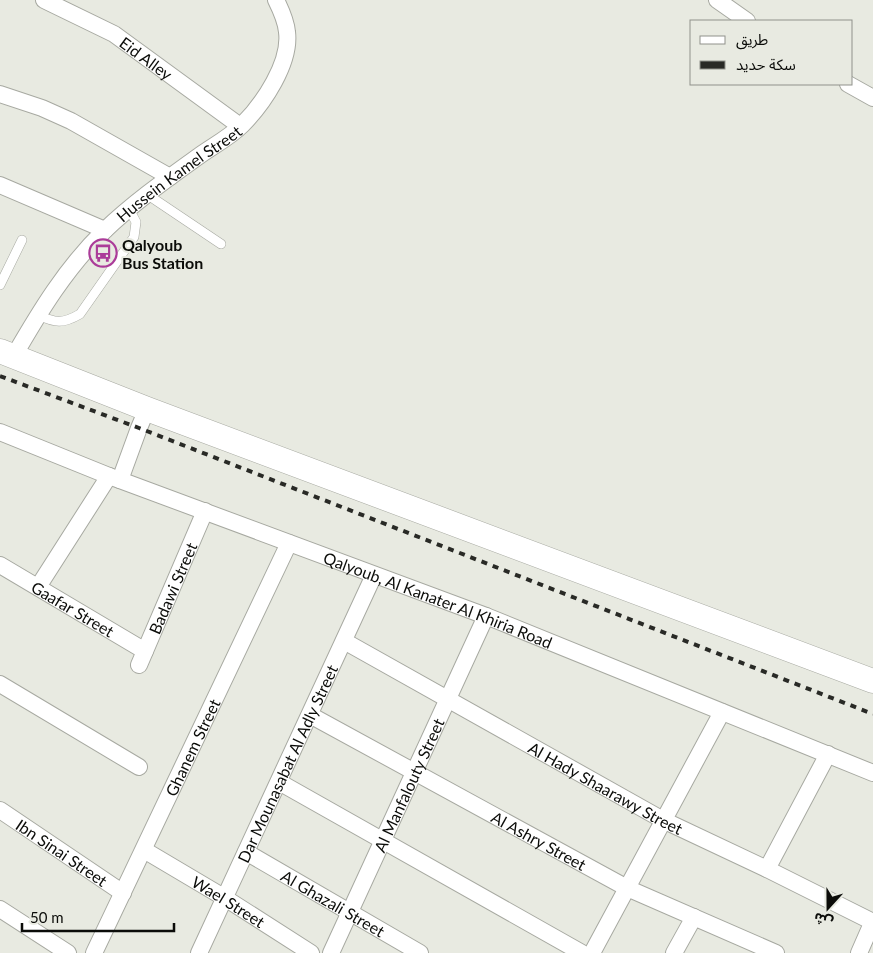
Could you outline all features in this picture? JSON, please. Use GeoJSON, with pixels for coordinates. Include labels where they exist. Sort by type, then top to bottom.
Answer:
{"type":"FeatureCollection","features":[{"type":"Feature","properties":{"kind":"main road"},"geometry":{"type":"LineString","coordinates":[[7,354],[147,409],[873,681]]}},
{"type":"Feature","properties":{"kind":"street","name":"Eid Alley"},"geometry":{"type":"LineString","coordinates":[[44,0],[114,34],[240,126]]}},
{"type":"Feature","properties":{"kind":"street","name":"Hussein Kamel Street"},"geometry":{"type":"LineString","coordinates":[[7,354],[74,263],[105,230],[170,177],[240,126],[256,110],[269,91],[286,52],[288,33],[276,0]]}},
{"type":"Feature","properties":{"kind":"street"},"geometry":{"type":"LineString","coordinates":[[717,0],[746,20]]}},
{"type":"Feature","properties":{"kind":"street"},"geometry":{"type":"LineString","coordinates":[[850,85],[873,98]]}},
{"type":"Feature","properties":{"kind":"street"},"geometry":{"type":"LineString","coordinates":[[0,94],[42,108],[71,121],[170,177]]}},
{"type":"Feature","properties":{"kind":"street"},"geometry":{"type":"LineString","coordinates":[[0,185],[105,230]]}},
{"type":"Feature","properties":{"kind":"street"},"geometry":{"type":"LineString","coordinates":[[38,587],[115,478],[147,409]]}},
{"type":"Feature","properties":{"kind":"street","name":"Qalyoub, Al Kanater Al Khiria Road"},"geometry":{"type":"LineString","coordinates":[[0,432],[115,478],[486,616],[873,773]]}},
{"type":"Feature","properties":{"kind":"street","name":"Badawi Street"},"geometry":{"type":"LineString","coordinates":[[142,658],[205,512]]}},
{"type":"Feature","properties":{"kind":"street","name":"Ghanem Street"},"geometry":{"type":"LineString","coordinates":[[94,953],[289,543]]}},
{"type":"Feature","properties":{"kind":"street","name":"Gaafar Street"},"geometry":{"type":"LineString","coordinates":[[0,565],[38,587],[142,658]]}},
{"type":"Feature","properties":{"kind":"street","name":"Dar Mounasabat Al Adly Street"},"geometry":{"type":"LineString","coordinates":[[199,953],[374,575]]}},
{"type":"Feature","properties":{"kind":"street","name":"Al Manfalouty Street"},"geometry":{"type":"LineString","coordinates":[[331,953],[486,616]]}},
{"type":"Feature","properties":{"kind":"street","name":"Al Hady Shaarawy Street"},"geometry":{"type":"LineString","coordinates":[[344,641],[663,820],[873,922]]}},
{"type":"Feature","properties":{"kind":"street"},"geometry":{"type":"LineString","coordinates":[[0,684],[139,766]]}},
{"type":"Feature","properties":{"kind":"street"},"geometry":{"type":"LineString","coordinates":[[592,953],[722,712]]}},
{"type":"Feature","properties":{"kind":"street","name":"Al Ashry Street"},"geometry":{"type":"LineString","coordinates":[[310,714],[627,888],[776,953]]}},
{"type":"Feature","properties":{"kind":"street"},"geometry":{"type":"LineString","coordinates":[[767,869],[828,754]]}},
{"type":"Feature","properties":{"kind":"street"},"geometry":{"type":"LineString","coordinates":[[279,782],[582,953]]}},
{"type":"Feature","properties":{"kind":"street","name":"Ibn Sinai Street"},"geometry":{"type":"LineString","coordinates":[[0,810],[123,893]]}},
{"type":"Feature","properties":{"kind":"street","name":"Wael Street"},"geometry":{"type":"LineString","coordinates":[[144,850],[225,898],[309,952]]}},
{"type":"Feature","properties":{"kind":"street","name":"Al Ghazali Street"},"geometry":{"type":"LineString","coordinates":[[246,852],[420,953]]}},
{"type":"Feature","properties":{"kind":"street"},"geometry":{"type":"LineString","coordinates":[[0,909],[68,953]]}},
{"type":"Feature","properties":{"kind":"street"},"geometry":{"type":"LineString","coordinates":[[674,953],[694,917]]}},
{"type":"Feature","properties":{"kind":"street"},"geometry":{"type":"LineString","coordinates":[[859,953],[873,922]]}},
{"type":"Feature","properties":{"kind":"lane"},"geometry":{"type":"LineString","coordinates":[[148,195],[221,244]]}},
{"type":"Feature","properties":{"kind":"lane"},"geometry":{"type":"LineString","coordinates":[[38,314],[50,320],[60,322],[71,320],[80,314],[134,237],[136,222],[129,209]]}},
{"type":"Feature","properties":{"kind":"lane"},"geometry":{"type":"LineString","coordinates":[[0,285],[22,240]]}},
{"type":"Feature","properties":{"kind":"railway"},"geometry":{"type":"LineString","coordinates":[[0,376],[139,428],[873,714]]}},
{"type":"Feature","properties":{"kind":"place","name":"Qalyoub Bus Station"},"geometry":{"type":"Point","coordinates":[103,253]}}]}
